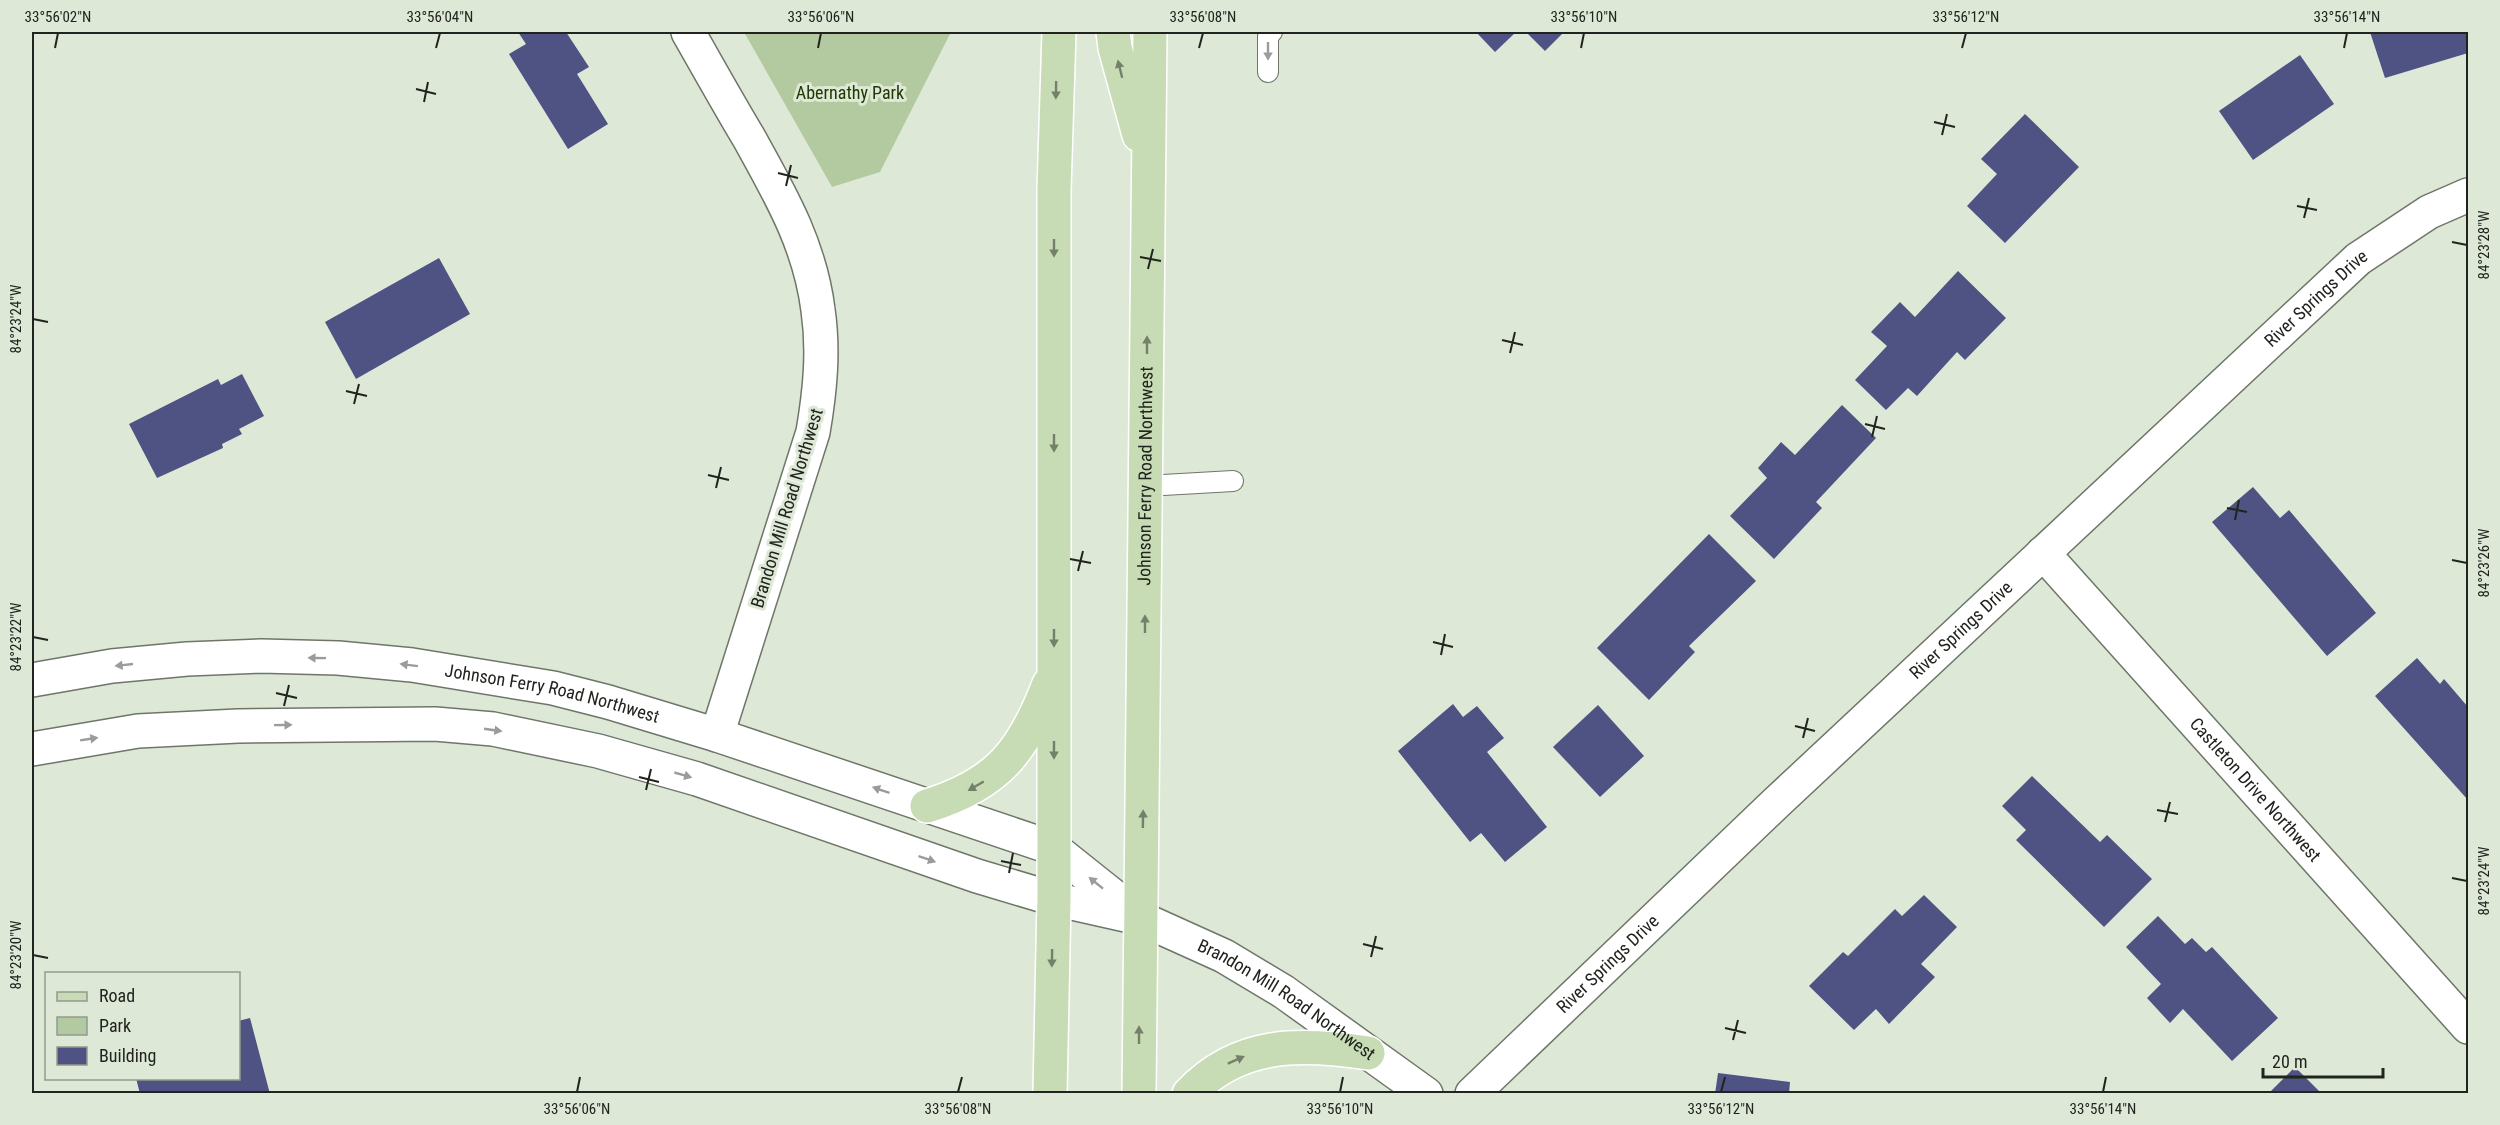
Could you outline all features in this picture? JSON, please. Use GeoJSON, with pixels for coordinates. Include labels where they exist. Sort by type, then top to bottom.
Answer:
{"type":"FeatureCollection","features":[{"type":"Feature","properties":{"kind":"main road"},"geometry":{"type":"LineString","coordinates":[[1050,1094],[1054,899],[1054,201],[1059,32]]}},
{"type":"Feature","properties":{"kind":"main road"},"geometry":{"type":"LineString","coordinates":[[1113,32],[1125,88],[1148,165]]}},
{"type":"Feature","properties":{"kind":"main road","name":"Johnson Ferry Road Northwest"},"geometry":{"type":"LineString","coordinates":[[1142,919],[1150,32]]}},
{"type":"Feature","properties":{"kind":"main road"},"geometry":{"type":"LineString","coordinates":[[927,806],[954,798],[981,784],[1009,759],[1026,735],[1054,671]]}},
{"type":"Feature","properties":{"kind":"main road"},"geometry":{"type":"LineString","coordinates":[[1139,1094],[1142,919]]}},
{"type":"Feature","properties":{"kind":"main road"},"geometry":{"type":"LineString","coordinates":[[1189,1094],[1216,1070],[1237,1059],[1265,1050],[1294,1046],[1325,1046],[1368,1053]]}},
{"type":"Feature","properties":{"kind":"street","name":"Brandon Mill Road Northwest"},"geometry":{"type":"LineString","coordinates":[[688,32],[788,208],[811,271],[818,310],[820,389],[813,432],[717,735]]}},
{"type":"Feature","properties":{"kind":"street","name":"River Springs Drive"},"geometry":{"type":"LineString","coordinates":[[1472,1094],[2043,553],[2358,259],[2429,212],[2469,195]]}},
{"type":"Feature","properties":{"kind":"street","name":"Castleton Drive Northwest"},"geometry":{"type":"LineString","coordinates":[[2043,553],[2469,1027]]}},
{"type":"Feature","properties":{"kind":"street","name":"Johnson Ferry Road Northwest"},"geometry":{"type":"LineString","coordinates":[[32,680],[112,666],[187,659],[261,656],[357,659],[464,672],[553,688],[717,735],[1053,848],[1142,919]]}},
{"type":"Feature","properties":{"kind":"street"},"geometry":{"type":"LineString","coordinates":[[32,749],[138,731],[238,726],[435,724],[493,729],[587,749],[697,779],[977,876],[1054,899],[1142,919]]}},
{"type":"Feature","properties":{"kind":"street","name":"Brandon Mill Road Northwest"},"geometry":{"type":"LineString","coordinates":[[1142,919],[1224,956],[1284,993],[1426,1094]]}},
{"type":"Feature","properties":{"kind":"lane"},"geometry":{"type":"LineString","coordinates":[[1268,72],[1268,36],[1272,32]]}},
{"type":"Feature","properties":{"kind":"lane"},"geometry":{"type":"LineString","coordinates":[[1146,486],[1233,481]]}},
{"type":"Feature","properties":{"kind":"green space","name":"Abernathy Park"},"geometry":{"type":"Polygon","coordinates":[[[744,32],[951,32],[880,172],[832,187],[744,32]]]}},
{"type":"Feature","properties":{"kind":"building"},"geometry":{"type":"Polygon","coordinates":[[[518,32],[566,32],[589,67],[577,74],[608,124],[568,149],[509,54],[526,44],[518,32]]]}},
{"type":"Feature","properties":{"kind":"building"},"geometry":{"type":"Polygon","coordinates":[[[1476,32],[1516,32],[1495,52],[1476,32]]]}},
{"type":"Feature","properties":{"kind":"building"},"geometry":{"type":"Polygon","coordinates":[[[1526,32],[1564,32],[1545,51],[1526,32]]]}},
{"type":"Feature","properties":{"kind":"building"},"geometry":{"type":"Polygon","coordinates":[[[2370,32],[2468,32],[2468,53],[2385,78],[2370,32]]]}},
{"type":"Feature","properties":{"kind":"building"},"geometry":{"type":"Polygon","coordinates":[[[2300,55],[2334,104],[2253,160],[2219,111],[2300,55]]]}},
{"type":"Feature","properties":{"kind":"building"},"geometry":{"type":"Polygon","coordinates":[[[2025,114],[2079,167],[2005,243],[1967,206],[1997,174],[1981,159],[2025,114]]]}},
{"type":"Feature","properties":{"kind":"building"},"geometry":{"type":"Polygon","coordinates":[[[439,258],[470,314],[356,379],[325,322],[439,258]]]}},
{"type":"Feature","properties":{"kind":"building"},"geometry":{"type":"Polygon","coordinates":[[[1958,271],[2006,318],[1965,360],[1957,352],[1917,396],[1908,388],[1886,410],[1855,380],[1887,346],[1871,332],[1900,302],[1915,317],[1958,271]]]}},
{"type":"Feature","properties":{"kind":"building"},"geometry":{"type":"Polygon","coordinates":[[[242,374],[264,416],[239,429],[242,434],[222,444],[223,448],[157,478],[129,424],[218,379],[221,385],[242,374]]]}},
{"type":"Feature","properties":{"kind":"building"},"geometry":{"type":"Polygon","coordinates":[[[1842,405],[1876,438],[1816,502],[1822,508],[1774,559],[1730,516],[1767,478],[1758,468],[1781,442],[1795,455],[1842,405]]]}},
{"type":"Feature","properties":{"kind":"building"},"geometry":{"type":"Polygon","coordinates":[[[2253,487],[2280,518],[2289,510],[2376,613],[2327,656],[2212,522],[2253,487]]]}},
{"type":"Feature","properties":{"kind":"building"},"geometry":{"type":"Polygon","coordinates":[[[1709,534],[1756,581],[1689,646],[1695,652],[1649,700],[1597,648],[1709,534]]]}},
{"type":"Feature","properties":{"kind":"building"},"geometry":{"type":"Polygon","coordinates":[[[2417,658],[2440,684],[2444,679],[2468,707],[2468,800],[2375,696],[2417,658]]]}},
{"type":"Feature","properties":{"kind":"building"},"geometry":{"type":"Polygon","coordinates":[[[1453,704],[1463,717],[1477,706],[1504,738],[1487,752],[1547,827],[1505,862],[1481,833],[1470,842],[1398,751],[1453,704]]]}},
{"type":"Feature","properties":{"kind":"building"},"geometry":{"type":"Polygon","coordinates":[[[1598,705],[1644,756],[1600,797],[1553,747],[1598,705]]]}},
{"type":"Feature","properties":{"kind":"building"},"geometry":{"type":"Polygon","coordinates":[[[2032,776],[2100,842],[2107,835],[2152,879],[2104,927],[2016,840],[2026,830],[2002,806],[2032,776]]]}},
{"type":"Feature","properties":{"kind":"building"},"geometry":{"type":"Polygon","coordinates":[[[1924,895],[1957,927],[1921,964],[1935,977],[1889,1024],[1876,1009],[1854,1030],[1809,986],[1843,952],[1848,956],[1895,909],[1902,916],[1924,895]]]}},
{"type":"Feature","properties":{"kind":"building"},"geometry":{"type":"Polygon","coordinates":[[[2158,916],[2185,944],[2192,938],[2206,952],[2212,947],[2278,1018],[2232,1061],[2183,1009],[2170,1023],[2147,998],[2161,984],[2126,947],[2158,916]]]}},
{"type":"Feature","properties":{"kind":"building"},"geometry":{"type":"Polygon","coordinates":[[[250,1018],[270,1094],[140,1094],[136,1080],[240,1080],[240,1020],[250,1018]]]}},
{"type":"Feature","properties":{"kind":"building"},"geometry":{"type":"Polygon","coordinates":[[[2295,1067],[2322,1094],[2268,1094],[2295,1067]]]}},
{"type":"Feature","properties":{"kind":"building"},"geometry":{"type":"Polygon","coordinates":[[[1718,1073],[1790,1082],[1789,1094],[1715,1094],[1718,1073]]]}}]}
